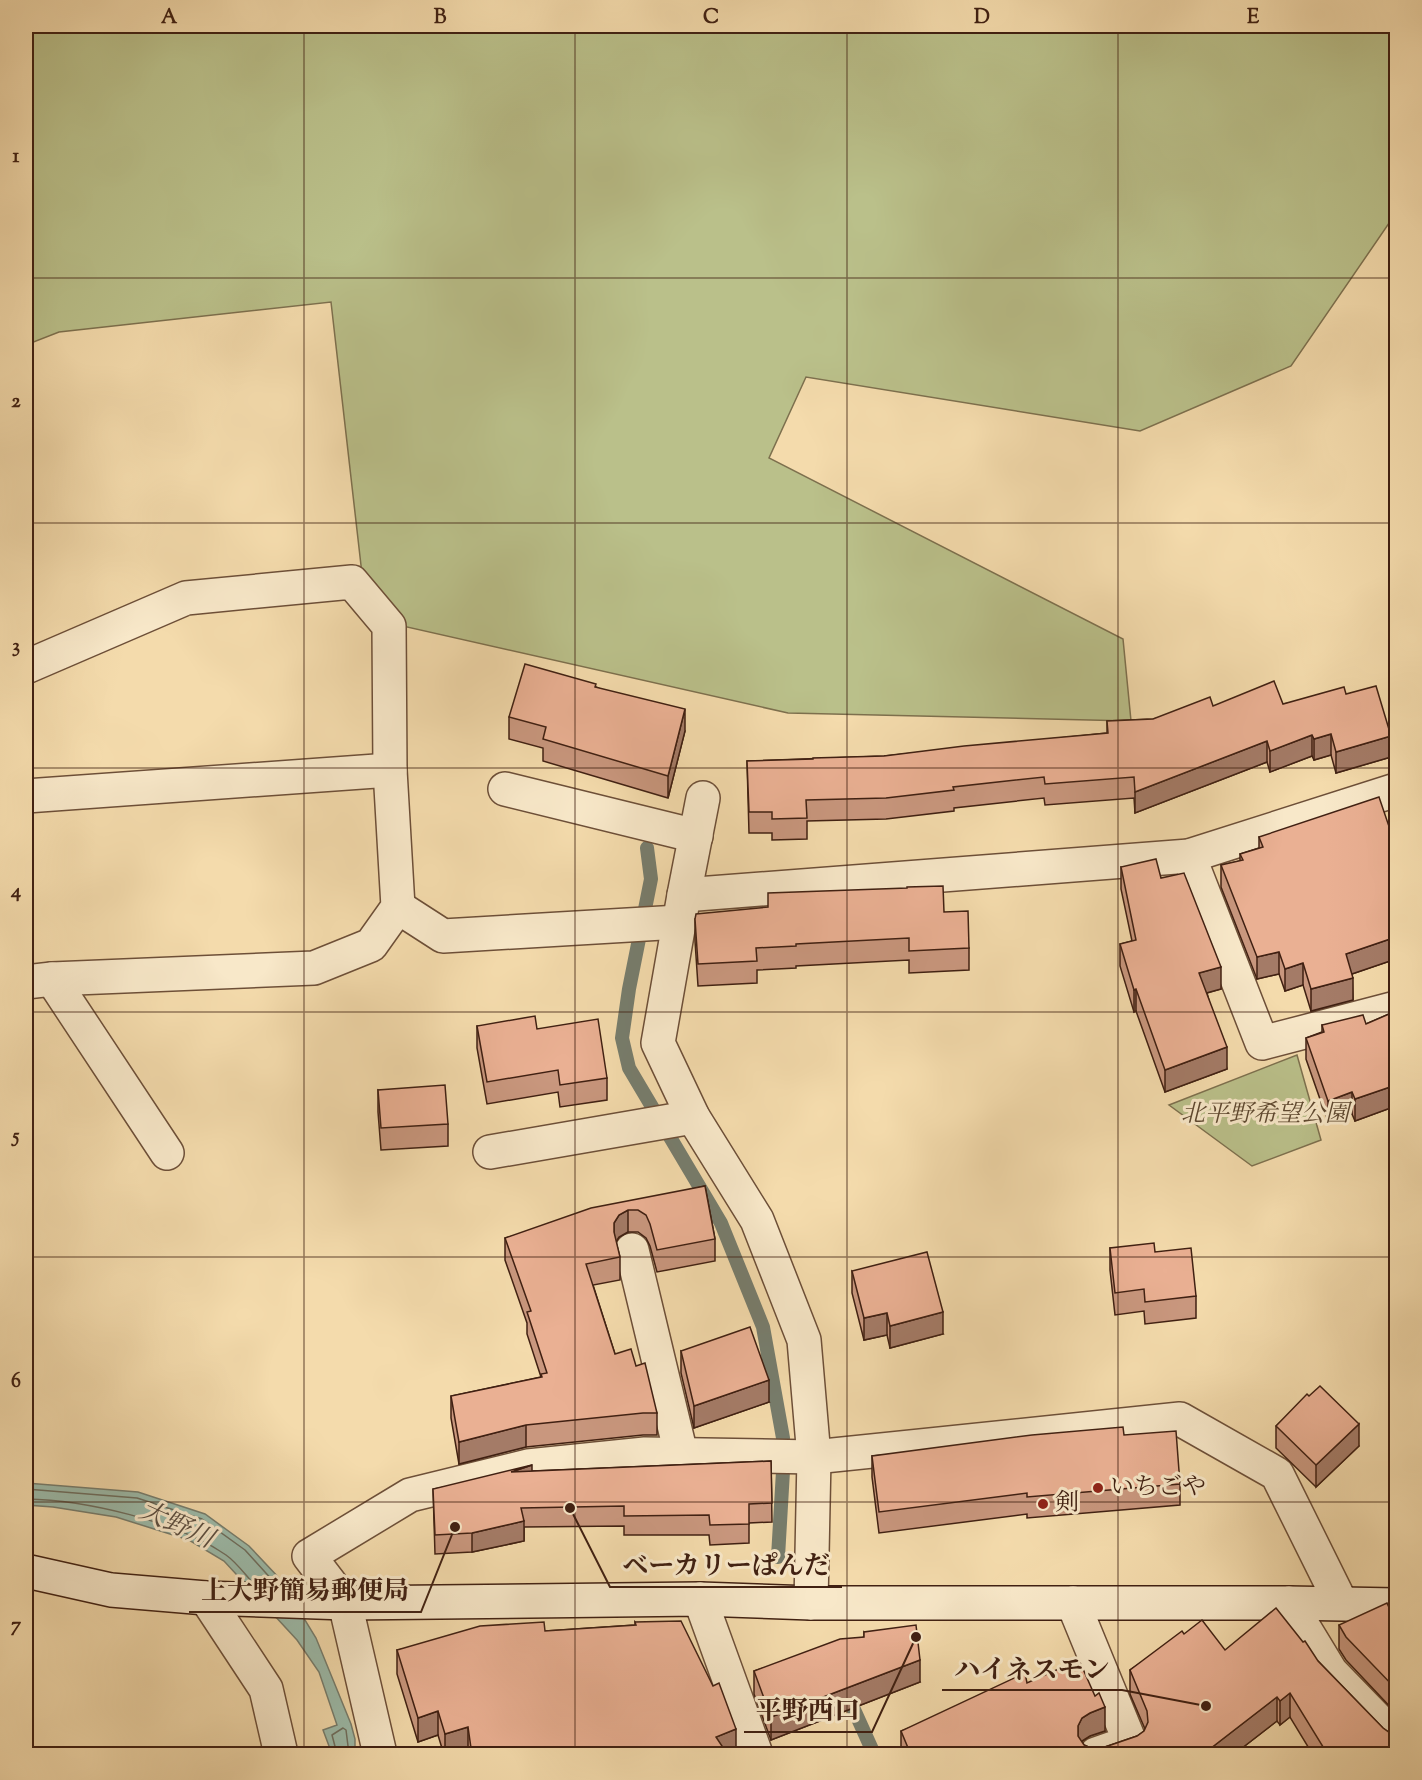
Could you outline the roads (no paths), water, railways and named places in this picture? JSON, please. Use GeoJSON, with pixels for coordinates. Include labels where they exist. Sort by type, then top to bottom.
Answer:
{"type":"FeatureCollection","features":[{"type":"Feature","properties":{"kind":"street"},"geometry":{"type":"LineString","coordinates":[[26,668],[186,598],[352,582],[389,626],[390,770],[398,907],[371,945],[314,968],[39,981]]}},
{"type":"Feature","properties":{"kind":"street"},"geometry":{"type":"LineString","coordinates":[[26,796],[390,770]]}},
{"type":"Feature","properties":{"kind":"street"},"geometry":{"type":"LineString","coordinates":[[506,789],[696,836]]}},
{"type":"Feature","properties":{"kind":"street"},"geometry":{"type":"LineString","coordinates":[[398,907],[443,936],[682,908],[1189,856],[1396,790]]}},
{"type":"Feature","properties":{"kind":"street"},"geometry":{"type":"LineString","coordinates":[[703,798],[658,1043],[693,1117],[757,1221],[804,1340],[814,1457],[811,1603]]}},
{"type":"Feature","properties":{"kind":"street"},"geometry":{"type":"LineString","coordinates":[[1189,856],[1262,1043],[1396,1008]]}},
{"type":"Feature","properties":{"kind":"street"},"geometry":{"type":"LineString","coordinates":[[39,981],[167,1153]]}},
{"type":"Feature","properties":{"kind":"street"},"geometry":{"type":"LineString","coordinates":[[490,1152],[693,1117]]}},
{"type":"Feature","properties":{"kind":"street"},"geometry":{"type":"LineString","coordinates":[[632,1250],[681,1454]]}},
{"type":"Feature","properties":{"kind":"street"},"geometry":{"type":"LineString","coordinates":[[380,1755],[345,1603],[309,1557],[410,1495],[528,1466],[645,1454],[814,1457],[1180,1419],[1277,1474],[1341,1603]]}},
{"type":"Feature","properties":{"kind":"street"},"geometry":{"type":"LineString","coordinates":[[26,1570],[111,1590],[206,1598],[345,1603],[700,1599],[811,1603],[1073,1602],[1396,1605]]}},
{"type":"Feature","properties":{"kind":"street"},"geometry":{"type":"LineString","coordinates":[[206,1598],[266,1689],[281,1755]]}},
{"type":"Feature","properties":{"kind":"street"},"geometry":{"type":"LineString","coordinates":[[700,1599],[756,1755]]}},
{"type":"Feature","properties":{"kind":"street"},"geometry":{"type":"LineString","coordinates":[[1073,1602],[1130,1742],[1096,1755]]}},
{"type":"Feature","properties":{"kind":"street"},"geometry":{"type":"LineString","coordinates":[[1289,1603],[1331,1672],[1396,1739]]}},
{"type":"Feature","properties":{"kind":"water","name":"大野川"},"geometry":{"type":"Polygon","coordinates":[[[26,1483],[138,1492],[205,1514],[249,1546],[280,1579],[316,1638],[351,1724],[355,1739],[355,1754],[332,1754],[323,1730],[337,1725],[319,1672],[297,1640],[224,1561],[189,1540],[116,1517],[26,1505],[26,1483]]]}},
{"type":"Feature","properties":{"kind":"waterway"},"geometry":{"type":"LineString","coordinates":[[647,848],[651,879],[629,989],[622,1038],[629,1068],[721,1223],[763,1327],[783,1438]]}},
{"type":"Feature","properties":{"kind":"waterway"},"geometry":{"type":"LineString","coordinates":[[778,1557],[783,1471]]}},
{"type":"Feature","properties":{"kind":"waterway"},"geometry":{"type":"LineString","coordinates":[[846,1692],[874,1754]]}},
{"type":"Feature","properties":{"kind":"place","name":"いちごや"},"geometry":{"type":"Point","coordinates":[1098,1488]}},
{"type":"Feature","properties":{"kind":"place","name":"剣"},"geometry":{"type":"Point","coordinates":[1043,1504]}},
{"type":"Feature","properties":{"kind":"place","name":"ベーカリーぱんだ"},"geometry":{"type":"Point","coordinates":[570,1508]}},
{"type":"Feature","properties":{"kind":"place","name":"上大野簡易郵便局"},"geometry":{"type":"Point","coordinates":[455,1527]}},
{"type":"Feature","properties":{"kind":"place","name":"平野西口"},"geometry":{"type":"Point","coordinates":[916,1637]}},
{"type":"Feature","properties":{"kind":"place","name":"ハイネスモン"},"geometry":{"type":"Point","coordinates":[1206,1706]}},
{"type":"Feature","properties":{"kind":"park label","name":"北平野希望公園"},"geometry":{"type":"Point","coordinates":[1265,1115]}}]}
